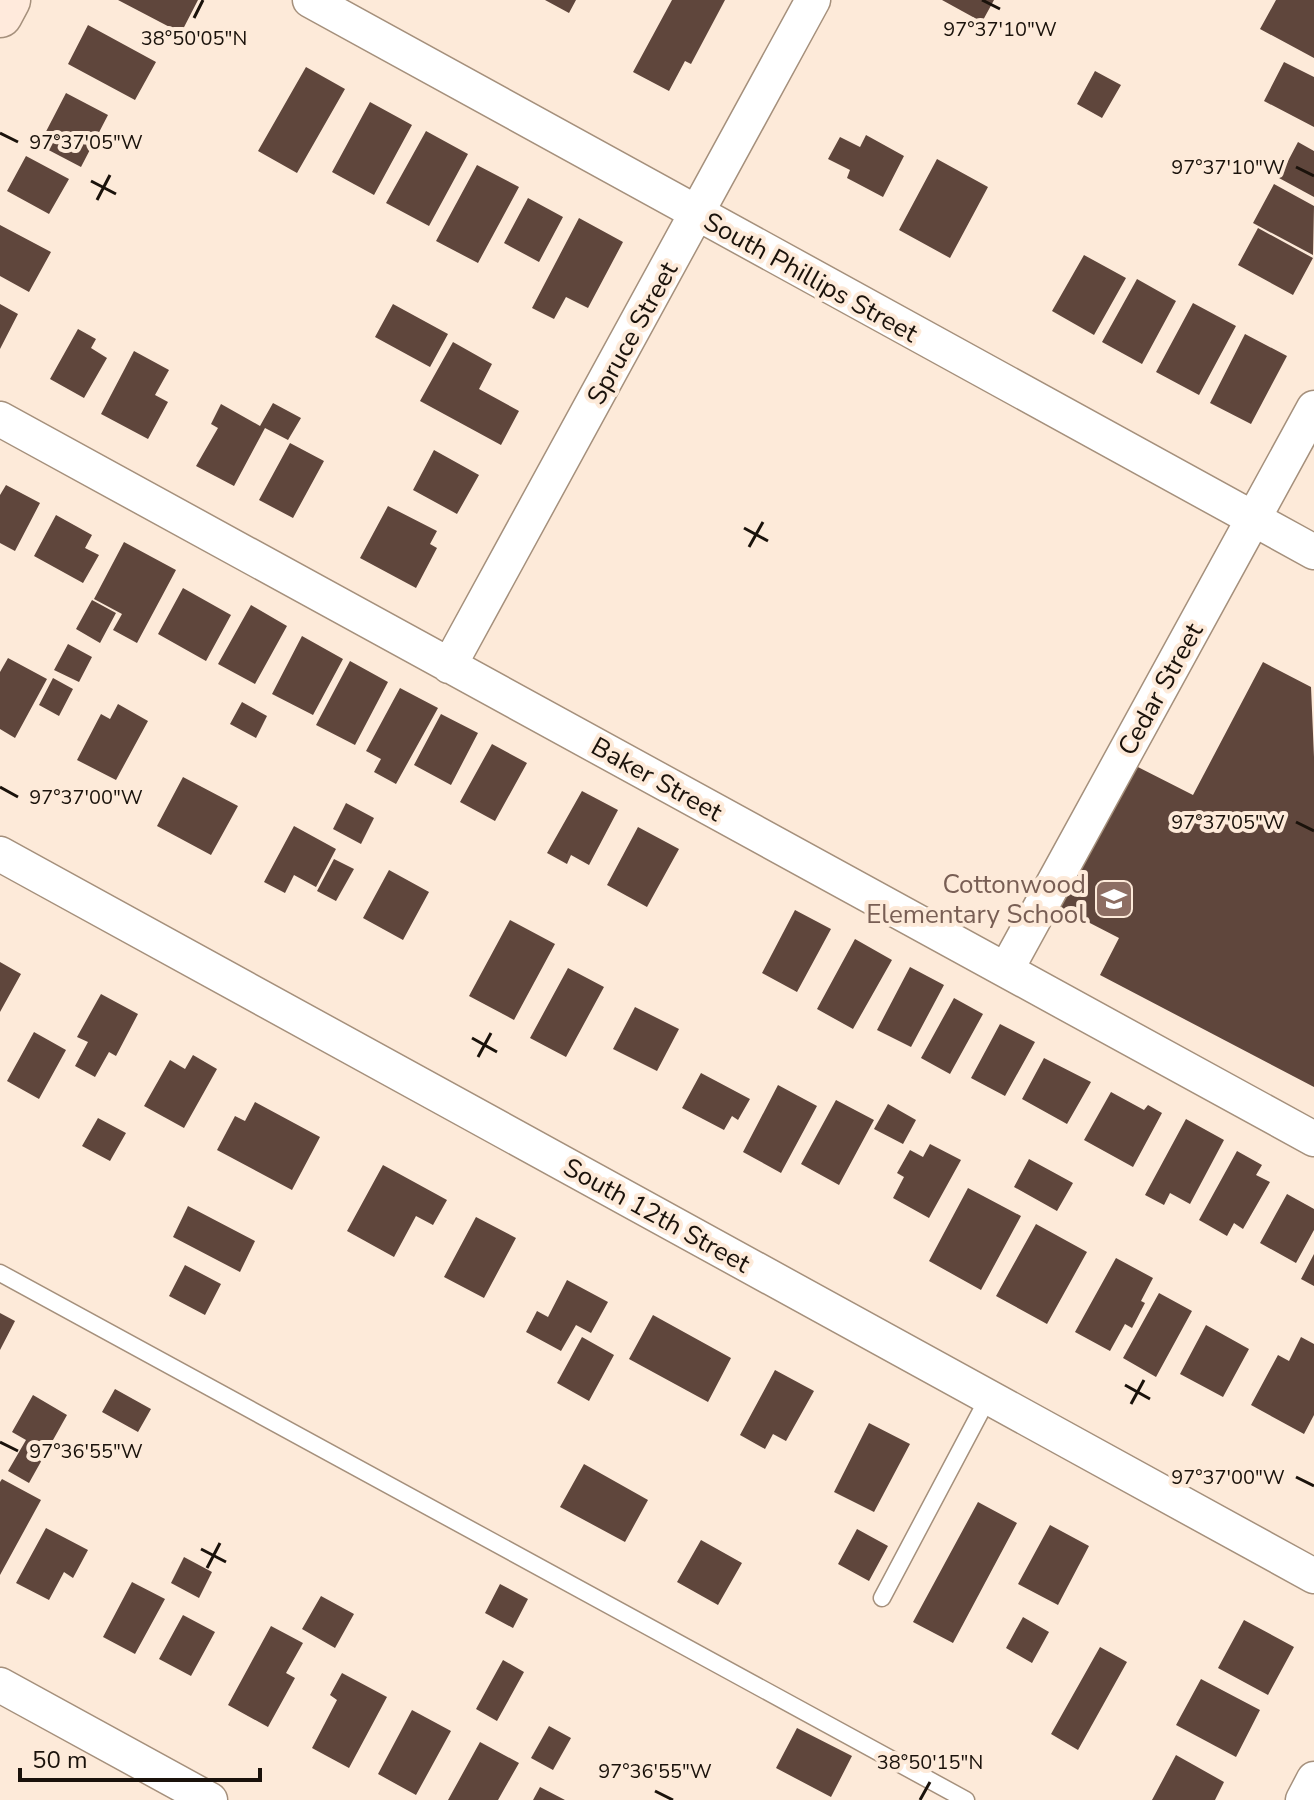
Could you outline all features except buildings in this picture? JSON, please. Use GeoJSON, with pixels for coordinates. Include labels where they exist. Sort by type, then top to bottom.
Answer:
{"type":"FeatureCollection","features":[{"type":"Feature","properties":{"kind":"street"},"geometry":{"type":"LineString","coordinates":[[0,15],[8,0]]}},
{"type":"Feature","properties":{"kind":"street","name":"South Phillips Street"},"geometry":{"type":"LineString","coordinates":[[310,0],[1314,552]]}},
{"type":"Feature","properties":{"kind":"street","name":"Spruce Street"},"geometry":{"type":"LineString","coordinates":[[449,666],[813,0]]}},
{"type":"Feature","properties":{"kind":"street","name":"Cedar Street"},"geometry":{"type":"LineString","coordinates":[[1006,970],[1314,408]]}},
{"type":"Feature","properties":{"kind":"street","name":"Baker Street"},"geometry":{"type":"LineString","coordinates":[[0,419],[1314,1139]]}},
{"type":"Feature","properties":{"kind":"street","name":"South 12th Street"},"geometry":{"type":"LineString","coordinates":[[0,854],[1314,1576]]}},
{"type":"Feature","properties":{"kind":"street"},"geometry":{"type":"LineString","coordinates":[[0,1685],[210,1800]]}},
{"type":"Feature","properties":{"kind":"street"},"geometry":{"type":"LineString","coordinates":[[1303,1800],[1314,1779]]}},
{"type":"Feature","properties":{"kind":"lane"},"geometry":{"type":"LineString","coordinates":[[0,1273],[966,1800]]}},
{"type":"Feature","properties":{"kind":"lane"},"geometry":{"type":"LineString","coordinates":[[882,1598],[988,1398]]}},
{"type":"Feature","properties":{"kind":"place","name":"Cottonwood Elementary School"},"geometry":{"type":"Point","coordinates":[1114,899]}}]}
